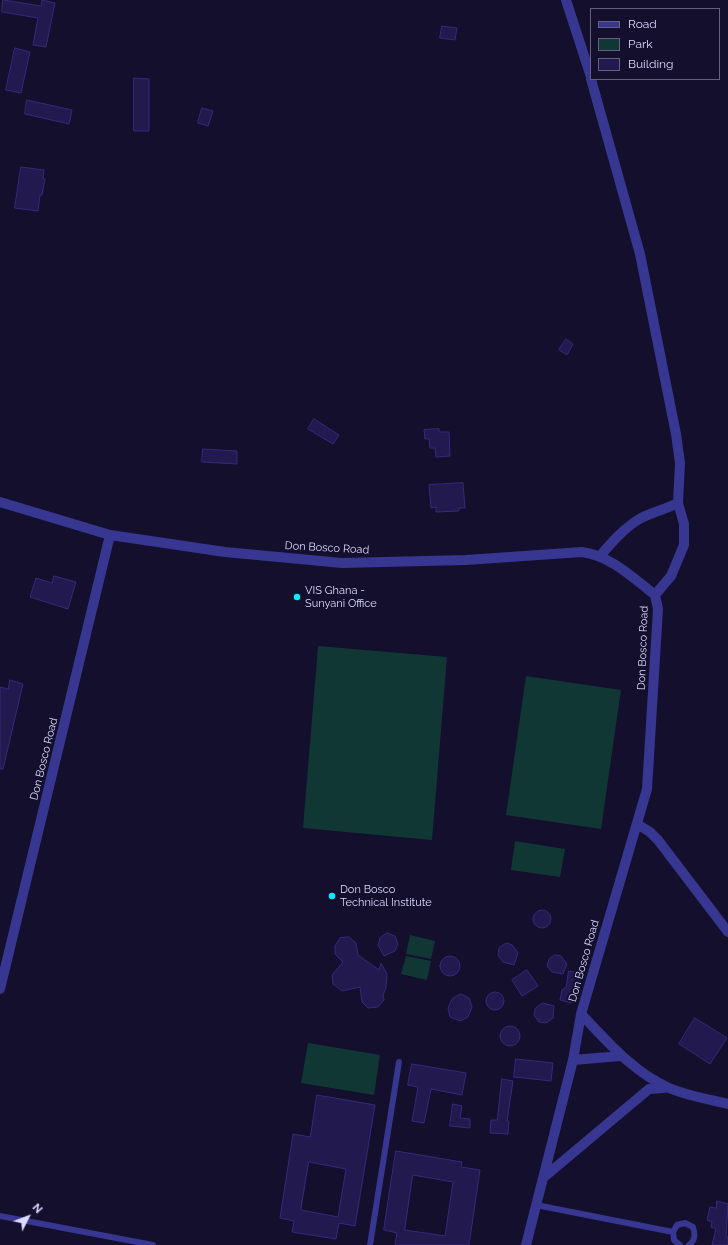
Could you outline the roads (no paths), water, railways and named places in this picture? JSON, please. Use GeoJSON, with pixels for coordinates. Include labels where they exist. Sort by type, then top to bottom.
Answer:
{"type":"FeatureCollection","features":[{"type":"Feature","properties":{"kind":"street"},"geometry":{"type":"LineString","coordinates":[[566,0],[590,75]]}},
{"type":"Feature","properties":{"kind":"street"},"geometry":{"type":"LineString","coordinates":[[592,80],[646,280],[676,434],[680,463],[678,503],[684,524],[684,545],[671,576],[655,595]]}},
{"type":"Feature","properties":{"kind":"street","name":"Don Bosco Road"},"geometry":{"type":"LineString","coordinates":[[0,502],[110,535],[225,552],[342,563],[466,560],[582,552],[600,556],[613,563],[655,595],[658,609],[648,789],[581,1014],[573,1060],[526,1245]]}},
{"type":"Feature","properties":{"kind":"street"},"geometry":{"type":"LineString","coordinates":[[600,556],[618,536],[639,519],[652,513],[663,511],[678,503]]}},
{"type":"Feature","properties":{"kind":"street","name":"Don Bosco Road"},"geometry":{"type":"LineString","coordinates":[[0,989],[110,535]]}},
{"type":"Feature","properties":{"kind":"street"},"geometry":{"type":"LineString","coordinates":[[637,824],[650,832],[658,840],[728,932]]}},
{"type":"Feature","properties":{"kind":"street"},"geometry":{"type":"LineString","coordinates":[[581,1014],[620,1056],[653,1081],[670,1089],[728,1104]]}},
{"type":"Feature","properties":{"kind":"street"},"geometry":{"type":"LineString","coordinates":[[573,1060],[620,1056]]}},
{"type":"Feature","properties":{"kind":"street"},"geometry":{"type":"LineString","coordinates":[[543,1178],[649,1089],[670,1089]]}},
{"type":"Feature","properties":{"kind":"lane"},"geometry":{"type":"LineString","coordinates":[[370,1245],[398,1062]]}},
{"type":"Feature","properties":{"kind":"lane"},"geometry":{"type":"LineString","coordinates":[[536,1205],[673,1232]]}},
{"type":"Feature","properties":{"kind":"lane"},"geometry":{"type":"LineString","coordinates":[[0,1216],[153,1245]]}},
{"type":"Feature","properties":{"kind":"lane"},"geometry":{"type":"LineString","coordinates":[[680,1245],[674,1240],[673,1232],[677,1225],[685,1223],[693,1227],[696,1235],[693,1243],[689,1245]]}},
{"type":"Feature","properties":{"kind":"place","name":"VIS Ghana - Sunyani Office"},"geometry":{"type":"Point","coordinates":[297,597]}},
{"type":"Feature","properties":{"kind":"place","name":"Don Bosco Technical Institute"},"geometry":{"type":"Point","coordinates":[332,896]}}]}
